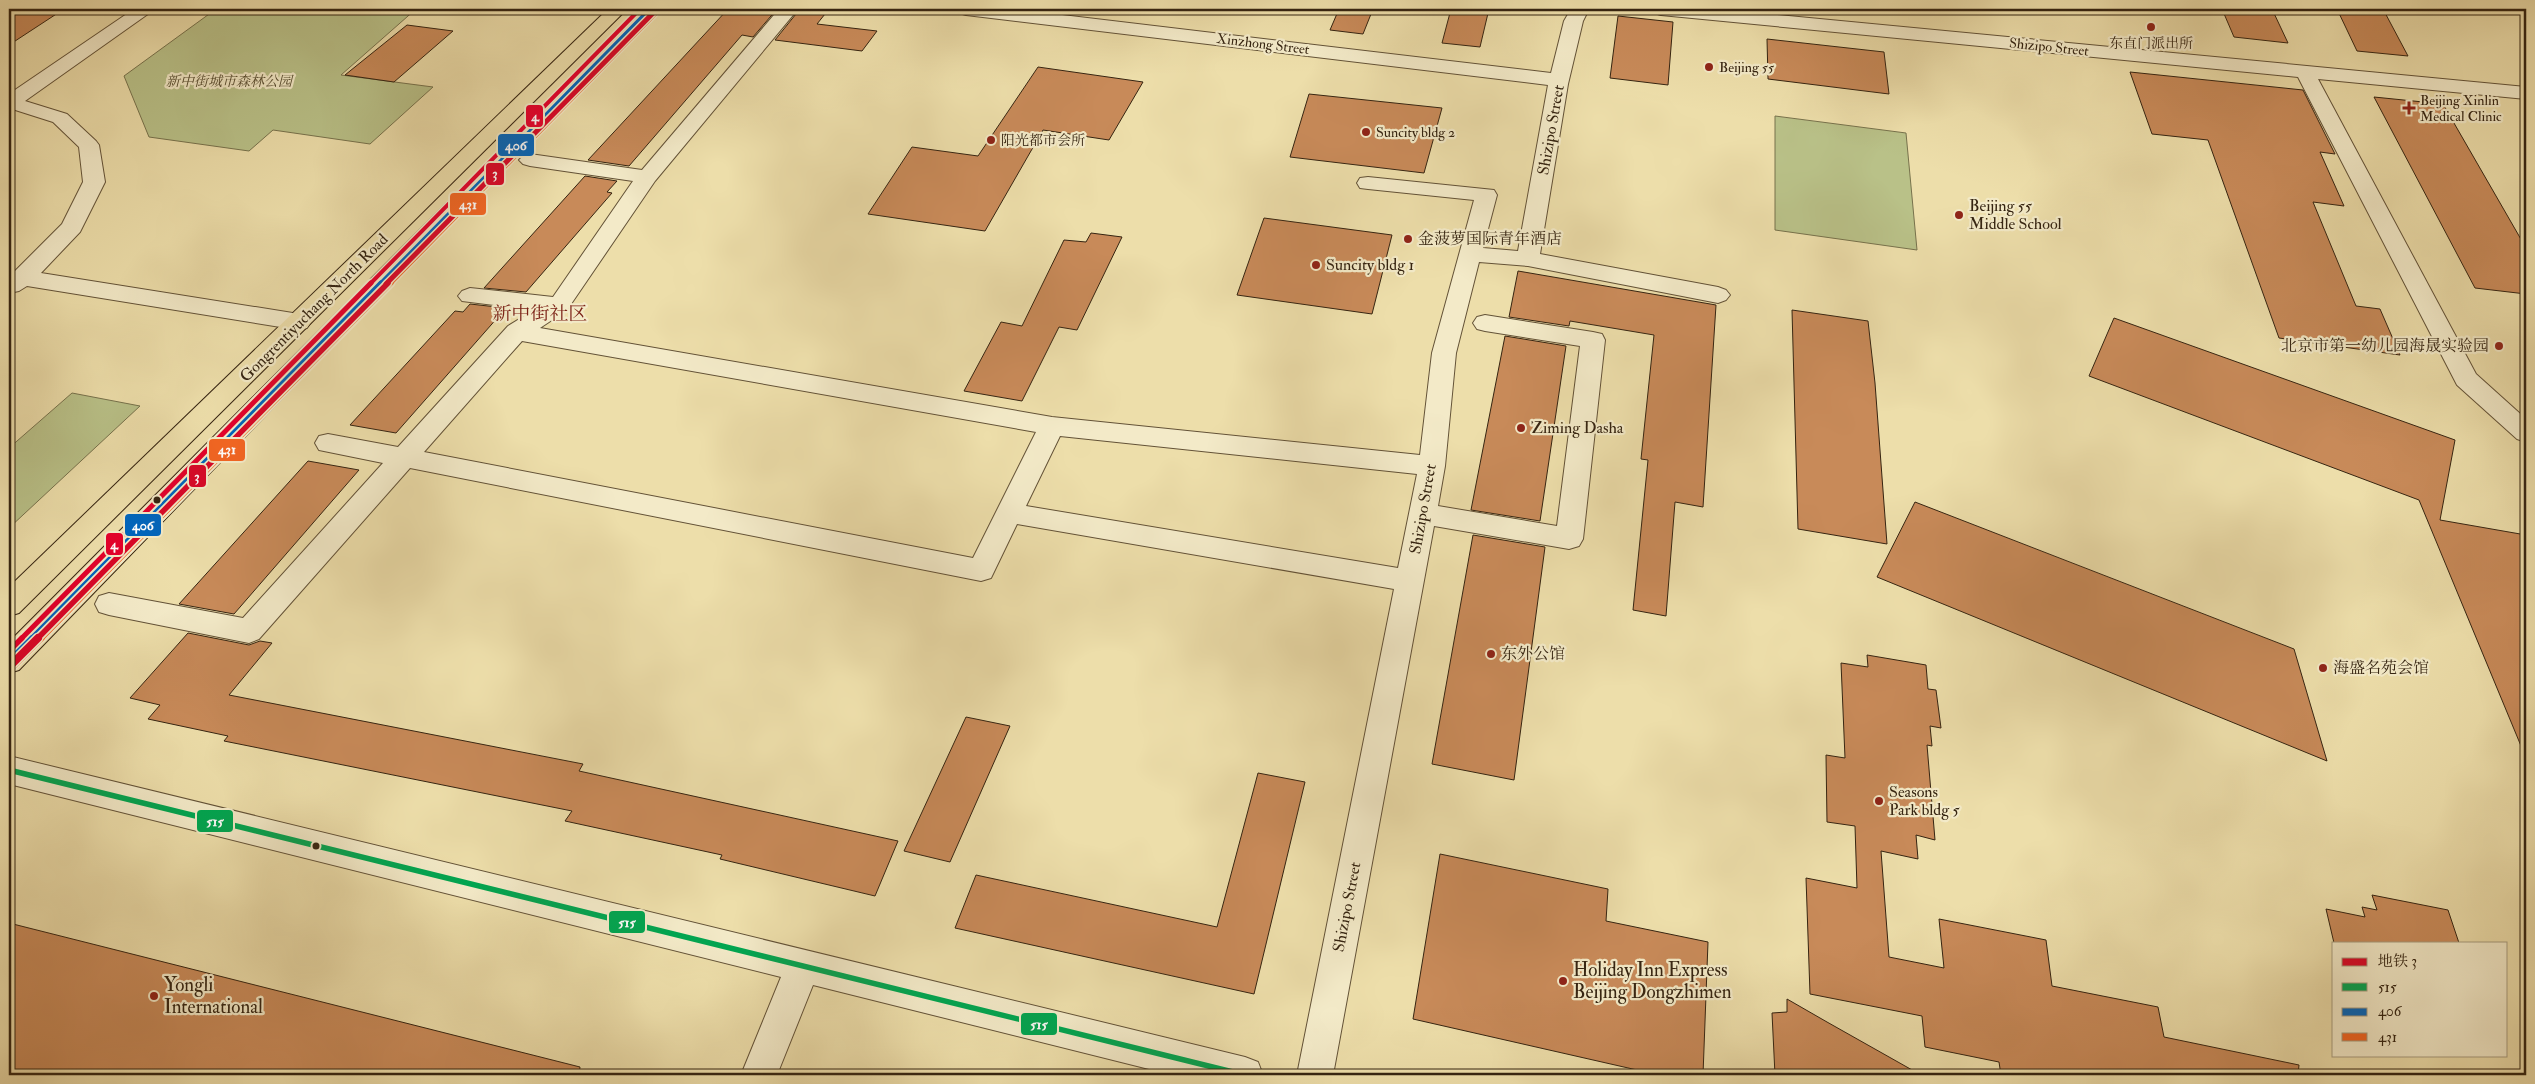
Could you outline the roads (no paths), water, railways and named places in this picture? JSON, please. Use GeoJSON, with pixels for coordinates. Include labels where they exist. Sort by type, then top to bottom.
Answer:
{"type":"FeatureCollection","features":[{"type":"Feature","properties":{"kind":"main road","name":"Gongrentiyuchang North Road"},"geometry":{"type":"LineString","coordinates":[[9,605],[618,9]]}},
{"type":"Feature","properties":{"kind":"main road","name":"Gongrentiyuchang North Road"},"geometry":{"type":"LineString","coordinates":[[9,661],[650,9]]}},
{"type":"Feature","properties":{"kind":"street"},"geometry":{"type":"LineString","coordinates":[[9,102],[146,9]]}},
{"type":"Feature","properties":{"kind":"street"},"geometry":{"type":"LineString","coordinates":[[109,604],[250,631],[516,332],[559,304],[647,177],[789,9]]}},
{"type":"Feature","properties":{"kind":"street","name":"Xinzhong Street"},"geometry":{"type":"LineString","coordinates":[[966,9],[1560,80]]}},
{"type":"Feature","properties":{"kind":"street","name":"Shizipo Street"},"geometry":{"type":"LineString","coordinates":[[1528,259],[1571,25],[1576,12],[1580,9]]}},
{"type":"Feature","properties":{"kind":"street","name":"Shizipo Street"},"geometry":{"type":"LineString","coordinates":[[1661,9],[1753,13],[2305,72],[2526,93]]}},
{"type":"Feature","properties":{"kind":"street"},"geometry":{"type":"LineString","coordinates":[[2305,72],[2466,378],[2526,433]]}},
{"type":"Feature","properties":{"kind":"street"},"geometry":{"type":"LineString","coordinates":[[9,102],[60,118],[89,145],[94,182],[72,227],[16,283]]}},
{"type":"Feature","properties":{"kind":"street"},"geometry":{"type":"LineString","coordinates":[[530,160],[647,177]]}},
{"type":"Feature","properties":{"kind":"street","name":"Shizipo Street"},"geometry":{"type":"LineString","coordinates":[[1314,1075],[1432,466],[1444,353],[1486,195],[1368,183]]}},
{"type":"Feature","properties":{"kind":"street"},"geometry":{"type":"LineString","coordinates":[[1470,254],[1528,259],[1718,295]]}},
{"type":"Feature","properties":{"kind":"street"},"geometry":{"type":"LineString","coordinates":[[16,283],[299,322]]}},
{"type":"Feature","properties":{"kind":"street"},"geometry":{"type":"LineString","coordinates":[[470,296],[559,304]]}},
{"type":"Feature","properties":{"kind":"street"},"geometry":{"type":"LineString","coordinates":[[1423,514],[1569,539],[1593,340],[1485,323]]}},
{"type":"Feature","properties":{"kind":"street"},"geometry":{"type":"LineString","coordinates":[[516,332],[1052,426],[1432,466]]}},
{"type":"Feature","properties":{"kind":"street"},"geometry":{"type":"LineString","coordinates":[[328,443],[406,456],[981,570],[1052,426]]}},
{"type":"Feature","properties":{"kind":"street"},"geometry":{"type":"LineString","coordinates":[[1010,513],[1410,581]]}},
{"type":"Feature","properties":{"kind":"street"},"geometry":{"type":"LineString","coordinates":[[9,770],[1245,1075]]}},
{"type":"Feature","properties":{"kind":"street"},"geometry":{"type":"LineString","coordinates":[[759,1075],[803,966]]}},
{"type":"Feature","properties":{"kind":"metro line","name":"3"},"geometry":{"type":"LineString","coordinates":[[9,667],[657,9]]}},
{"type":"Feature","properties":{"kind":"place","name":"东直门派出所"},"geometry":{"type":"Point","coordinates":[2151,27]}},
{"type":"Feature","properties":{"kind":"place","name":"Beijing 55"},"geometry":{"type":"Point","coordinates":[1709,67]}},
{"type":"Feature","properties":{"kind":"place","name":"Beijing Xinlin Medical Clinic"},"geometry":{"type":"Point","coordinates":[2409,108]}},
{"type":"Feature","properties":{"kind":"place","name":"Suncity bldg 2"},"geometry":{"type":"Point","coordinates":[1366,132]}},
{"type":"Feature","properties":{"kind":"place","name":"阳光都市会所"},"geometry":{"type":"Point","coordinates":[991,140]}},
{"type":"Feature","properties":{"kind":"place","name":"Beijing 55 Middle School"},"geometry":{"type":"Point","coordinates":[1959,215]}},
{"type":"Feature","properties":{"kind":"place","name":"金菠萝国际青年酒店"},"geometry":{"type":"Point","coordinates":[1408,239]}},
{"type":"Feature","properties":{"kind":"place","name":"Suncity bldg 1"},"geometry":{"type":"Point","coordinates":[1316,265]}},
{"type":"Feature","properties":{"kind":"place","name":"北京市第一幼儿园海晟实验园"},"geometry":{"type":"Point","coordinates":[2499,346]}},
{"type":"Feature","properties":{"kind":"place","name":"Ziming Dasha"},"geometry":{"type":"Point","coordinates":[1521,428]}},
{"type":"Feature","properties":{"kind":"place","name":"东外公馆"},"geometry":{"type":"Point","coordinates":[1491,654]}},
{"type":"Feature","properties":{"kind":"place","name":"海盛名苑会馆"},"geometry":{"type":"Point","coordinates":[2323,668]}},
{"type":"Feature","properties":{"kind":"place","name":"Seasons Park bldg 5"},"geometry":{"type":"Point","coordinates":[1879,801]}},
{"type":"Feature","properties":{"kind":"place","name":"Holiday Inn Express Beijing Dongzhimen"},"geometry":{"type":"Point","coordinates":[1563,981]}},
{"type":"Feature","properties":{"kind":"place","name":"Yongli International"},"geometry":{"type":"Point","coordinates":[154,996]}},
{"type":"Feature","properties":{"kind":"district","name":"新中街社区"},"geometry":{"type":"Point","coordinates":[540,314]}},
{"type":"Feature","properties":{"kind":"park label","name":"新中街城市森林公园"},"geometry":{"type":"Point","coordinates":[229,81]}}]}
